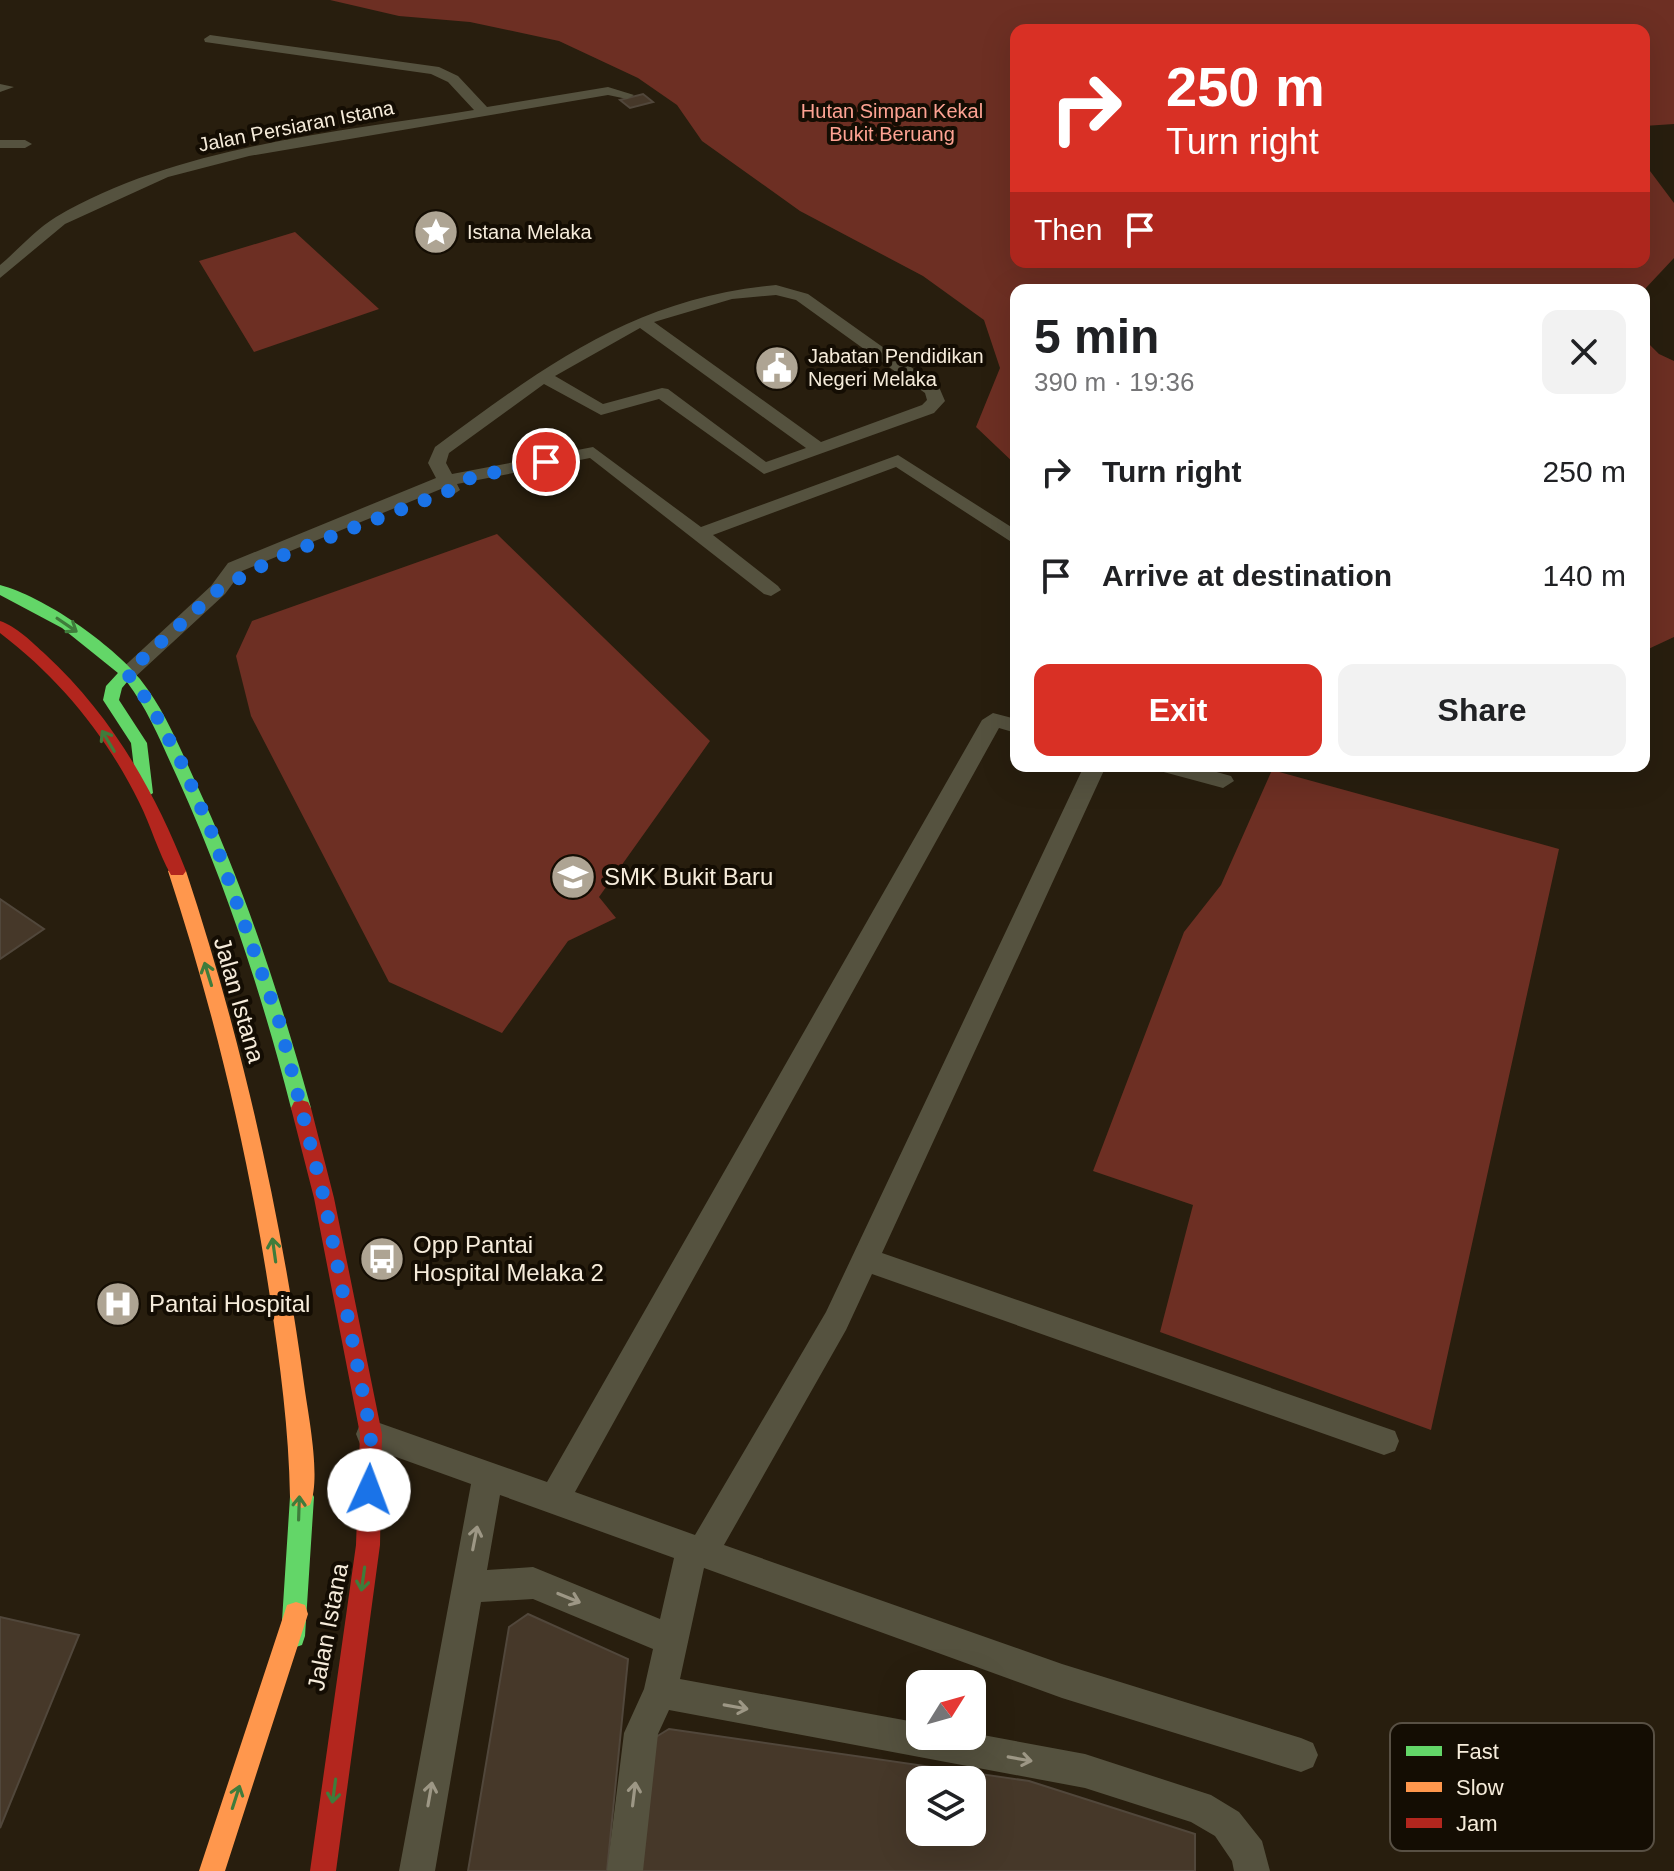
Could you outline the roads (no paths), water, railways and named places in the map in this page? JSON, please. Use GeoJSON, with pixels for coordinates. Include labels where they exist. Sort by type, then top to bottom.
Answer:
{"type":"FeatureCollection","features":[{"type":"Feature","properties":{"kind":"main road","name":"Jalan Istana"},"geometry":{"type":"LineString","coordinates":[[0,589],[44,610],[96,644],[127,673],[150,704],[182,764],[211,831],[279,1021],[324,1198],[371,1434],[368,1545],[356,1631],[313,1796]]}},
{"type":"Feature","properties":{"kind":"main road"},"geometry":{"type":"LineString","coordinates":[[0,619],[21,625],[50,642]]}},
{"type":"Feature","properties":{"kind":"main road","name":"Jalan Istana"},"geometry":{"type":"LineString","coordinates":[[0,626],[47,661],[80,701],[146,805],[173,858],[229,1043],[270,1223],[301,1442],[296,1614],[284,1704],[272,1749]]}},
{"type":"Feature","properties":{"kind":"main road"},"geometry":{"type":"LineString","coordinates":[[103,676],[127,673]]}},
{"type":"Feature","properties":{"kind":"main road"},"geometry":{"type":"LineString","coordinates":[[127,673],[114,686],[111,700],[139,743],[146,805]]}},
{"type":"Feature","properties":{"kind":"main road"},"geometry":{"type":"LineString","coordinates":[[212,1871],[296,1614]]}},
{"type":"Feature","properties":{"kind":"main road"},"geometry":{"type":"LineString","coordinates":[[323,1871],[356,1631]]}},
{"type":"Feature","properties":{"kind":"street"},"geometry":{"type":"LineString","coordinates":[[210,39],[434,70],[453,79],[484,112]]}},
{"type":"Feature","properties":{"kind":"street","name":"Jalan Persiaran Istana"},"geometry":{"type":"LineString","coordinates":[[0,273],[60,221],[163,174],[248,152],[608,91],[627,95]]}},
{"type":"Feature","properties":{"kind":"street"},"geometry":{"type":"LineString","coordinates":[[0,144],[25,144]]}},
{"type":"Feature","properties":{"kind":"street"},"geometry":{"type":"LineString","coordinates":[[448,485],[437,463],[441,451],[543,376],[641,321],[731,294],[776,290],[802,297],[933,391],[936,401],[928,409],[764,469],[662,393],[601,410],[543,376]]}},
{"type":"Feature","properties":{"kind":"street"},"geometry":{"type":"LineString","coordinates":[[641,321],[818,448]]}},
{"type":"Feature","properties":{"kind":"street"},"geometry":{"type":"LineString","coordinates":[[127,673],[218,590],[276,558],[448,485],[472,477],[593,452],[771,590]]}},
{"type":"Feature","properties":{"kind":"street"},"geometry":{"type":"LineString","coordinates":[[699,534],[898,460],[1010,535]]}},
{"type":"Feature","properties":{"kind":"street"},"geometry":{"type":"LineString","coordinates":[[554,1499],[993,720],[1010,724]]}},
{"type":"Feature","properties":{"kind":"street"},"geometry":{"type":"LineString","coordinates":[[625,1871],[641,1733],[660,1692],[670,1639],[697,1552],[836,1321],[1092,772]]}},
{"type":"Feature","properties":{"kind":"street"},"geometry":{"type":"LineString","coordinates":[[1190,772],[1223,781]]}},
{"type":"Feature","properties":{"kind":"street"},"geometry":{"type":"LineString","coordinates":[[865,1259],[1384,1441]]}},
{"type":"Feature","properties":{"kind":"street"},"geometry":{"type":"LineString","coordinates":[[371,1434],[1062,1681],[1301,1755]]}},
{"type":"Feature","properties":{"kind":"street"},"geometry":{"type":"LineString","coordinates":[[417,1871],[488,1475]]}},
{"type":"Feature","properties":{"kind":"street"},"geometry":{"type":"LineString","coordinates":[[466,1587],[533,1583],[670,1639]]}},
{"type":"Feature","properties":{"kind":"street"},"geometry":{"type":"LineString","coordinates":[[660,1692],[1085,1771],[1199,1807],[1227,1824],[1249,1854],[1252,1871]]}},
{"type":"Feature","properties":{"kind":"place","name":"Istana Melaka"},"geometry":{"type":"Point","coordinates":[436,232]}},
{"type":"Feature","properties":{"kind":"place","name":"Jabatan Pendidikan Negeri Melaka"},"geometry":{"type":"Point","coordinates":[777,368]}},
{"type":"Feature","properties":{"kind":"place","name":"SMK Bukit Baru"},"geometry":{"type":"Point","coordinates":[573,877]}},
{"type":"Feature","properties":{"kind":"place","name":"Opp Pantai Hospital Melaka 2"},"geometry":{"type":"Point","coordinates":[382,1259]}},
{"type":"Feature","properties":{"kind":"place","name":"Pantai Hospital"},"geometry":{"type":"Point","coordinates":[118,1304]}},
{"type":"Feature","properties":{"kind":"park label","name":"Hutan Simpan Kekal Bukit Beruang"},"geometry":{"type":"Point","coordinates":[892,122]}}]}
